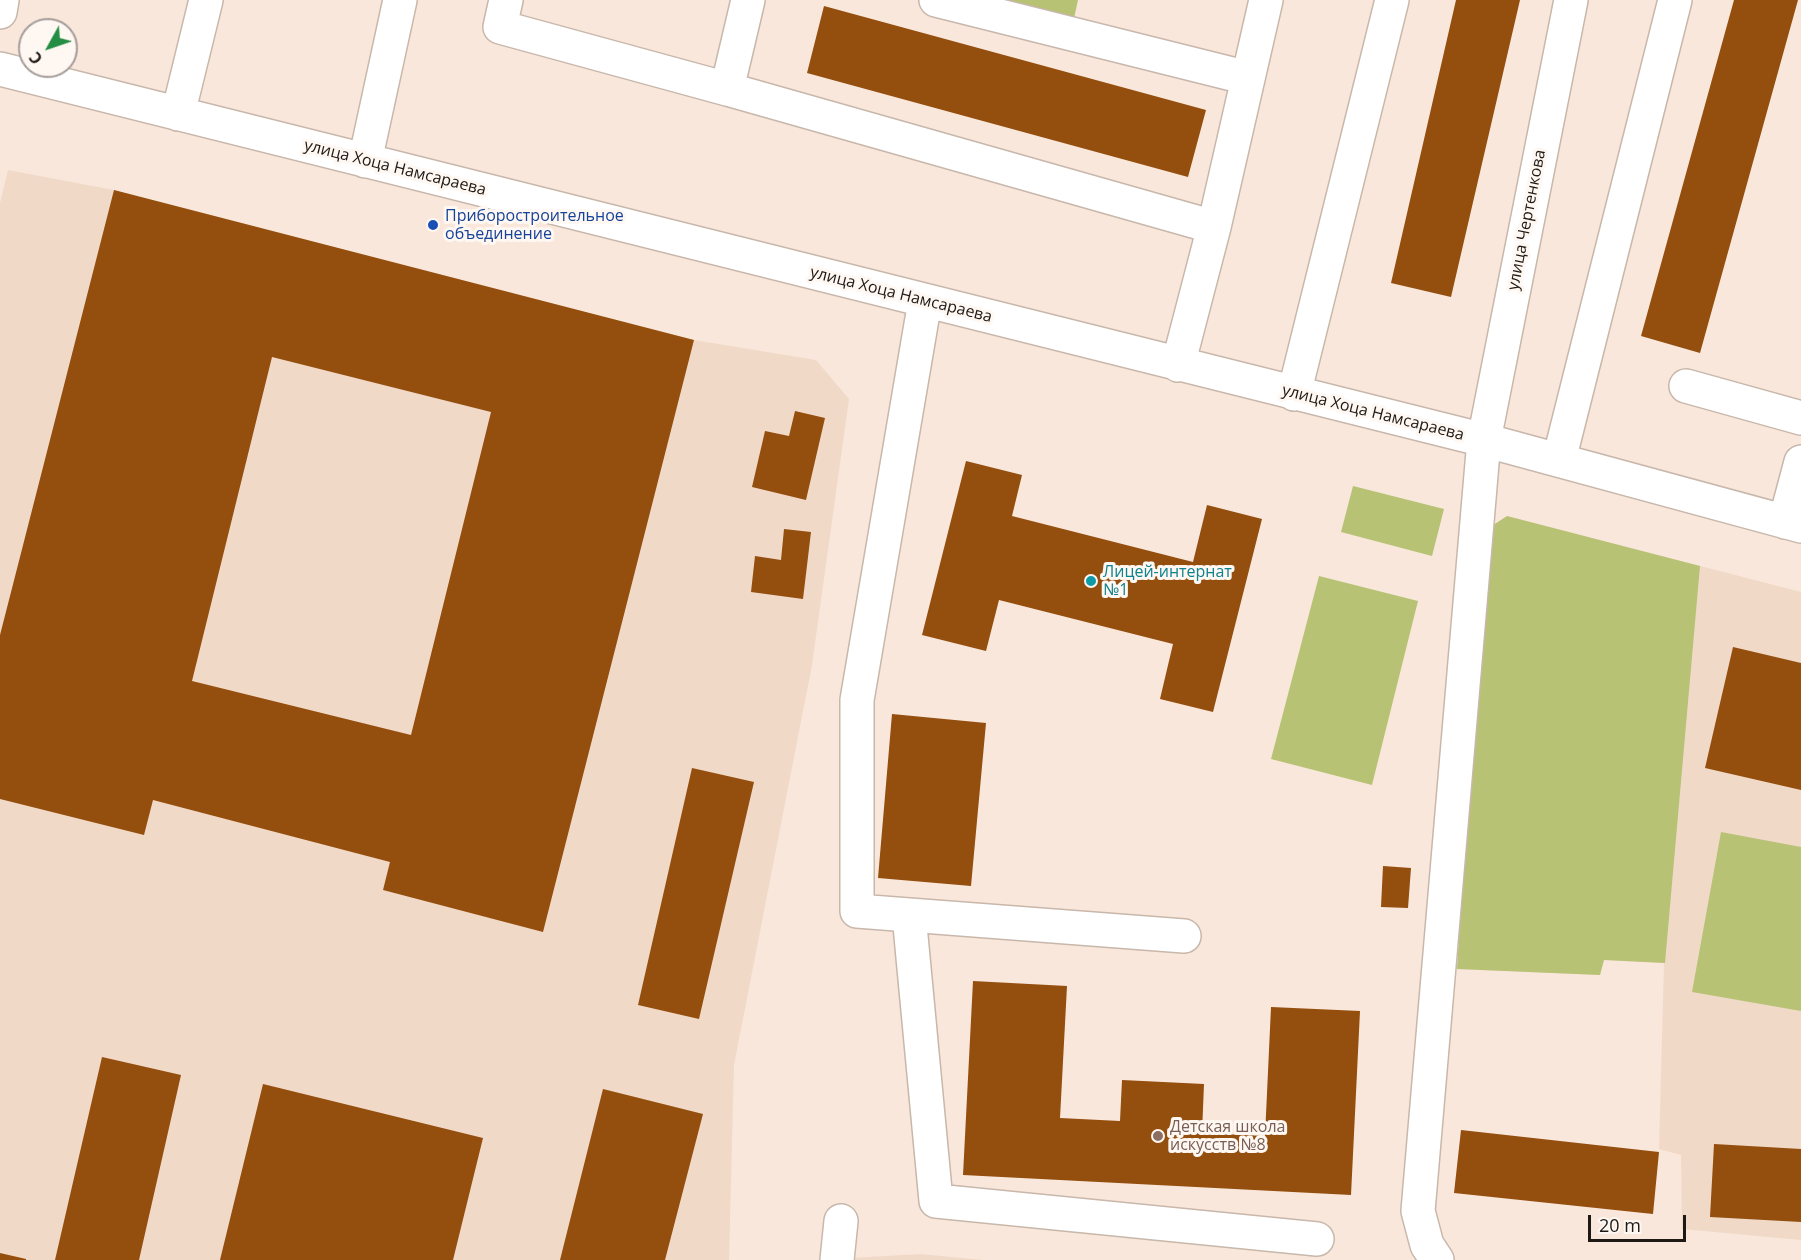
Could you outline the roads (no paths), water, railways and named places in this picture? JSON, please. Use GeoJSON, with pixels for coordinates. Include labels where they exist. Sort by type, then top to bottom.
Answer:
{"type":"FeatureCollection","features":[{"type":"Feature","properties":{"kind":"street"},"geometry":{"type":"LineString","coordinates":[[0,12],[2,0]]}},
{"type":"Feature","properties":{"kind":"street"},"geometry":{"type":"LineString","coordinates":[[178,114],[206,0]]}},
{"type":"Feature","properties":{"kind":"street"},"geometry":{"type":"LineString","coordinates":[[365,161],[400,0]]}},
{"type":"Feature","properties":{"kind":"street"},"geometry":{"type":"LineString","coordinates":[[506,0],[500,27],[1214,227]]}},
{"type":"Feature","properties":{"kind":"street"},"geometry":{"type":"LineString","coordinates":[[727,89],[748,0]]}},
{"type":"Feature","properties":{"kind":"street"},"geometry":{"type":"LineString","coordinates":[[936,0],[1248,78]]}},
{"type":"Feature","properties":{"kind":"street"},"geometry":{"type":"LineString","coordinates":[[1178,365],[1214,227],[1266,0]]}},
{"type":"Feature","properties":{"kind":"street"},"geometry":{"type":"LineString","coordinates":[[1294,394],[1392,0]]}},
{"type":"Feature","properties":{"kind":"street","name":"улица Чертенкова"},"geometry":{"type":"LineString","coordinates":[[1437,1260],[1427,1245],[1418,1211],[1484,440],[1571,0]]}},
{"type":"Feature","properties":{"kind":"street"},"geometry":{"type":"LineString","coordinates":[[1559,460],[1675,0]]}},
{"type":"Feature","properties":{"kind":"street","name":"улица Хоца Намсараева"},"geometry":{"type":"LineString","coordinates":[[0,69],[1484,440],[1793,524]]}},
{"type":"Feature","properties":{"kind":"street"},"geometry":{"type":"LineString","coordinates":[[925,301],[857,700],[857,911],[1184,936]]}},
{"type":"Feature","properties":{"kind":"street"},"geometry":{"type":"LineString","coordinates":[[1686,386],[1801,418]]}},
{"type":"Feature","properties":{"kind":"street"},"geometry":{"type":"LineString","coordinates":[[1793,524],[1801,462]]}},
{"type":"Feature","properties":{"kind":"street"},"geometry":{"type":"LineString","coordinates":[[909,915],[936,1201],[1317,1239]]}},
{"type":"Feature","properties":{"kind":"street"},"geometry":{"type":"LineString","coordinates":[[837,1260],[841,1221]]}},
{"type":"Feature","properties":{"kind":"place","name":"Приборостроительное объединение"},"geometry":{"type":"Point","coordinates":[433,225]}},
{"type":"Feature","properties":{"kind":"place","name":"Лицей-интернат №1"},"geometry":{"type":"Point","coordinates":[1091,581]}},
{"type":"Feature","properties":{"kind":"place","name":"Детская школа искусств №8"},"geometry":{"type":"Point","coordinates":[1158,1136]}}]}
